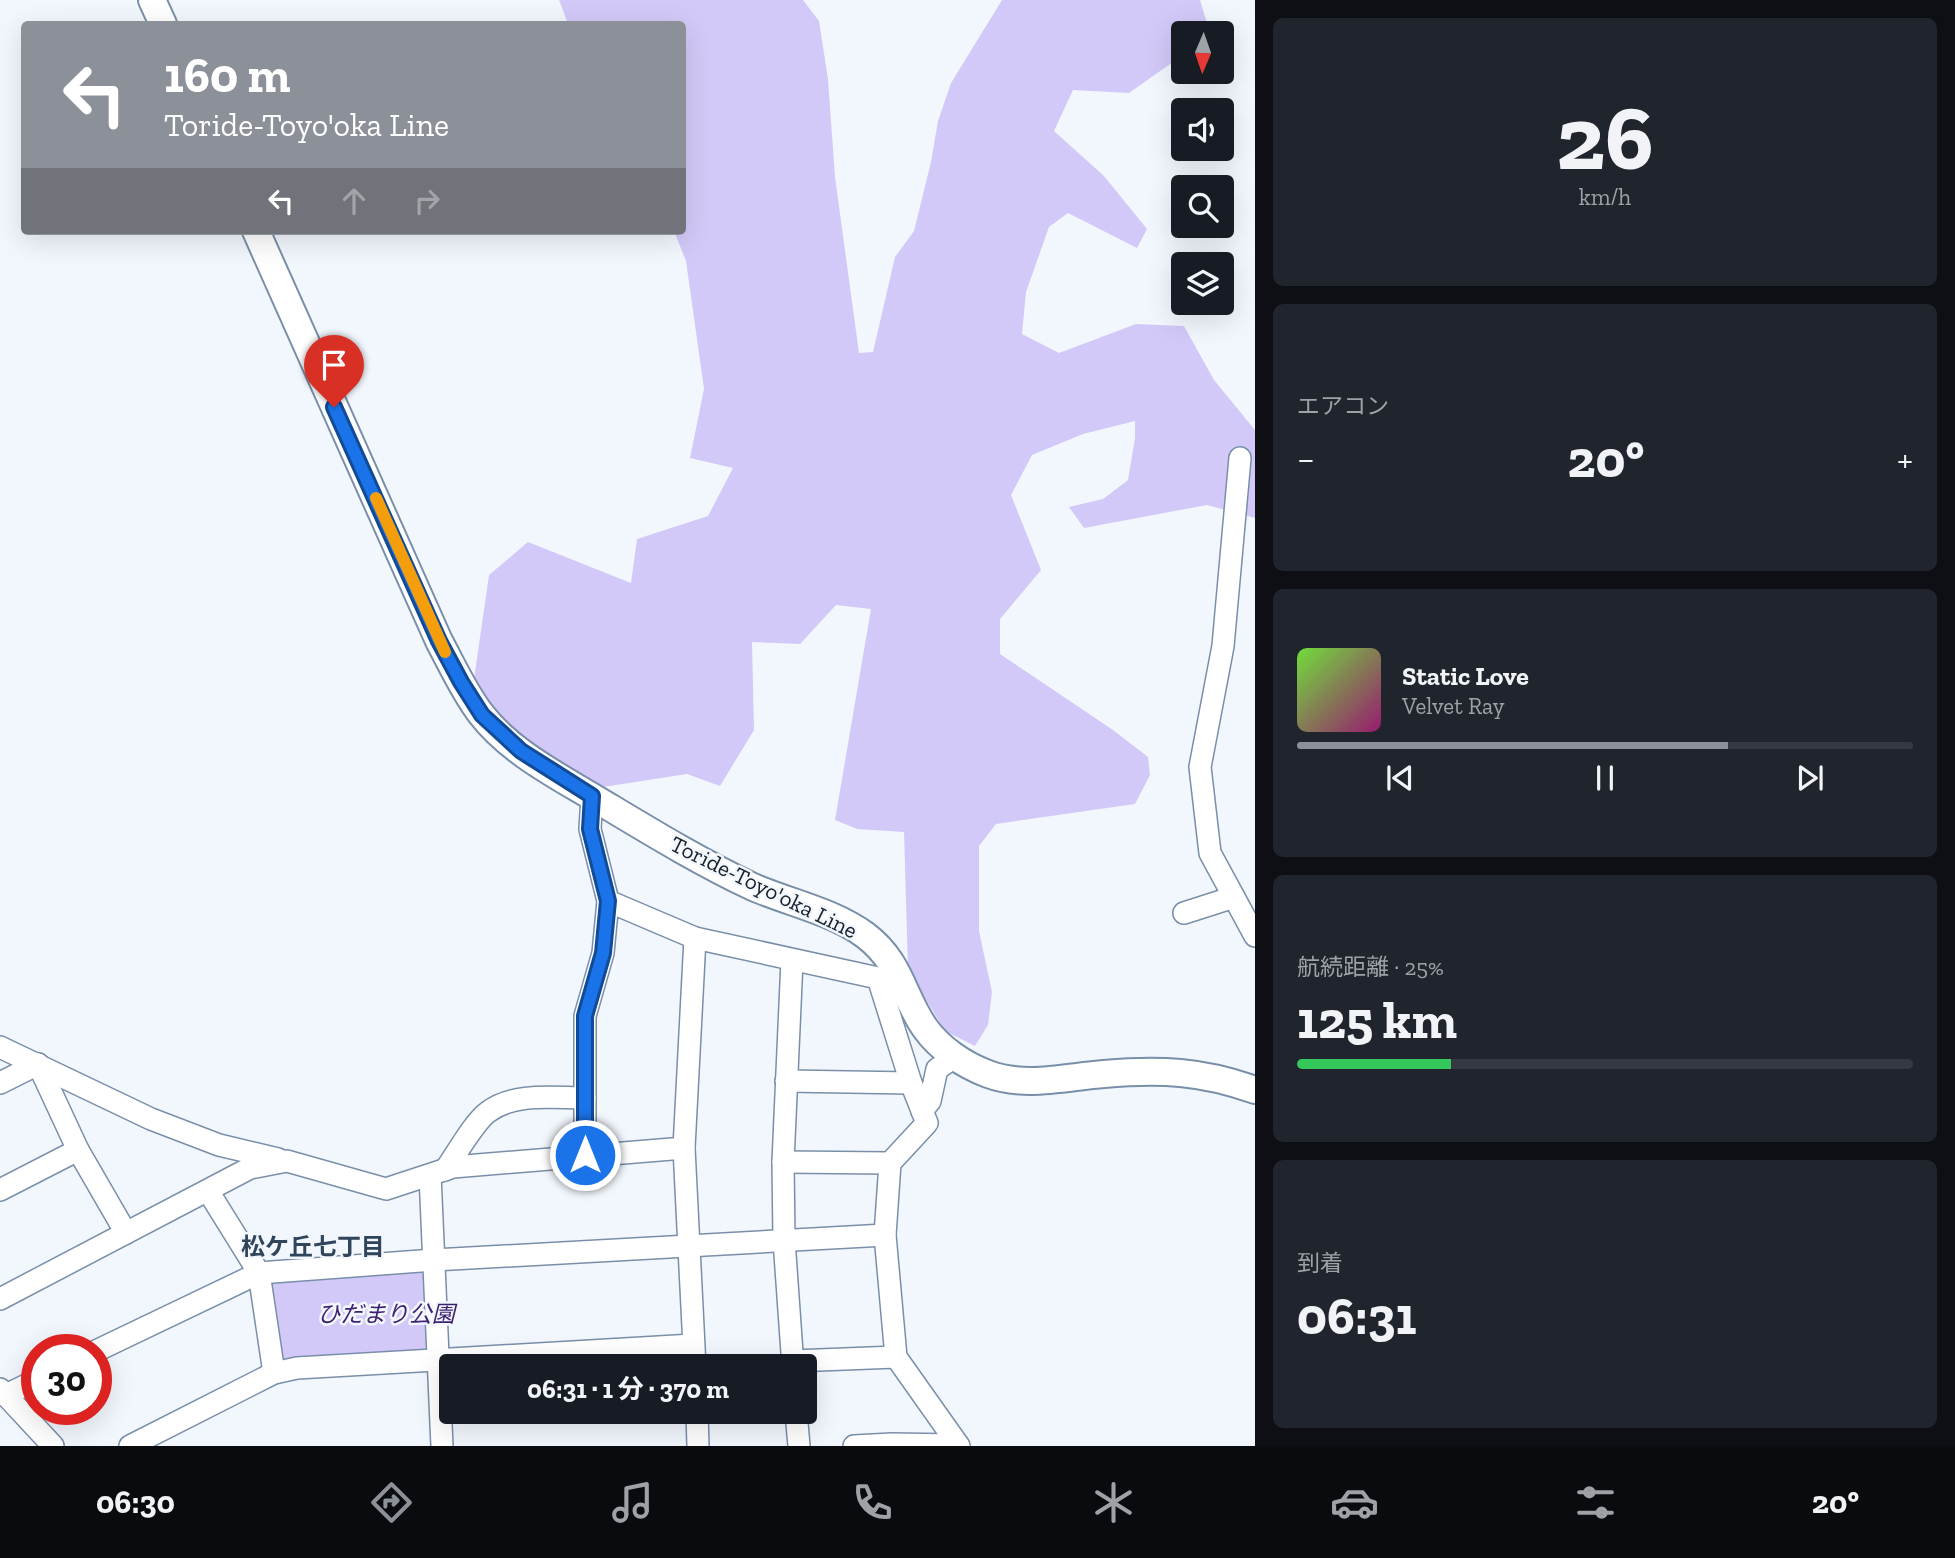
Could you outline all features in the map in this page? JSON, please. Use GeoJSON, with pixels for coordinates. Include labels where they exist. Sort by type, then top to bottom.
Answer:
{"type":"FeatureCollection","features":[{"type":"Feature","properties":{"kind":"main road"},"geometry":{"type":"LineString","coordinates":[[152,0],[162,21]]}},
{"type":"Feature","properties":{"kind":"main road","name":"Toride-Toyo'oka Line"},"geometry":{"type":"LineString","coordinates":[[258,235],[439,641],[482,715],[509,742],[547,769],[713,868],[758,889],[832,917],[867,937],[896,968],[925,1027],[955,1057],[990,1074],[1020,1080],[1048,1080],[1138,1071],[1173,1072],[1222,1078],[1255,1090]]}},
{"type":"Feature","properties":{"kind":"street"},"geometry":{"type":"LineString","coordinates":[[1240,458],[1223,646],[1200,767],[1210,853],[1255,936]]}},
{"type":"Feature","properties":{"kind":"street"},"geometry":{"type":"LineString","coordinates":[[585,1155],[585,1016],[603,953],[608,901],[590,829],[592,796]]}},
{"type":"Feature","properties":{"kind":"street"},"geometry":{"type":"LineString","coordinates":[[1184,913],[1234,897]]}},
{"type":"Feature","properties":{"kind":"street"},"geometry":{"type":"LineString","coordinates":[[608,901],[695,938],[878,978],[911,1083],[927,1124],[890,1163],[886,1235],[896,1357],[959,1446]]}},
{"type":"Feature","properties":{"kind":"street"},"geometry":{"type":"LineString","coordinates":[[694,1354],[684,1148],[695,938]]}},
{"type":"Feature","properties":{"kind":"street"},"geometry":{"type":"LineString","coordinates":[[792,960],[783,1161],[784,1240],[792,1354]]}},
{"type":"Feature","properties":{"kind":"street"},"geometry":{"type":"LineString","coordinates":[[0,1048],[151,1119],[219,1145],[386,1188],[453,1167],[684,1148]]}},
{"type":"Feature","properties":{"kind":"street"},"geometry":{"type":"LineString","coordinates":[[922,1111],[930,1101],[937,1069],[955,1057]]}},
{"type":"Feature","properties":{"kind":"street"},"geometry":{"type":"LineString","coordinates":[[0,1083],[38,1064]]}},
{"type":"Feature","properties":{"kind":"street"},"geometry":{"type":"LineString","coordinates":[[38,1064],[78,1150],[126,1233]]}},
{"type":"Feature","properties":{"kind":"street"},"geometry":{"type":"LineString","coordinates":[[786,1081],[911,1083]]}},
{"type":"Feature","properties":{"kind":"street"},"geometry":{"type":"LineString","coordinates":[[130,1446],[274,1373],[297,1368],[439,1361],[434,1260],[438,1172],[485,1113],[503,1102],[519,1099],[585,1098]]}},
{"type":"Feature","properties":{"kind":"street"},"geometry":{"type":"LineString","coordinates":[[0,1190],[78,1150]]}},
{"type":"Feature","properties":{"kind":"street"},"geometry":{"type":"LineString","coordinates":[[0,1299],[250,1168],[287,1161]]}},
{"type":"Feature","properties":{"kind":"street"},"geometry":{"type":"LineString","coordinates":[[783,1161],[890,1163]]}},
{"type":"Feature","properties":{"kind":"street"},"geometry":{"type":"LineString","coordinates":[[208,1191],[259,1273],[274,1373]]}},
{"type":"Feature","properties":{"kind":"street"},"geometry":{"type":"LineString","coordinates":[[112,1343],[259,1273],[434,1260],[886,1235]]}},
{"type":"Feature","properties":{"kind":"street"},"geometry":{"type":"LineString","coordinates":[[551,1354],[694,1345]]}},
{"type":"Feature","properties":{"kind":"street"},"geometry":{"type":"LineString","coordinates":[[817,1362],[896,1357]]}},
{"type":"Feature","properties":{"kind":"street"},"geometry":{"type":"LineString","coordinates":[[21,1386],[3,1392],[53,1446]]}},
{"type":"Feature","properties":{"kind":"street"},"geometry":{"type":"LineString","coordinates":[[441,1424],[442,1446]]}},
{"type":"Feature","properties":{"kind":"street"},"geometry":{"type":"LineString","coordinates":[[697,1424],[698,1446]]}},
{"type":"Feature","properties":{"kind":"street"},"geometry":{"type":"LineString","coordinates":[[797,1424],[799,1446]]}},
{"type":"Feature","properties":{"kind":"street"},"geometry":{"type":"LineString","coordinates":[[854,1446],[959,1446]]}},
{"type":"Feature","properties":{"kind":"green space"},"geometry":{"type":"Polygon","coordinates":[[[559,0],[803,0],[819,21],[828,79],[835,177],[859,353],[873,352],[895,257],[914,231],[938,121],[951,83],[1002,0],[1200,0],[1206,21],[1171,21],[1171,63],[1129,93],[1073,90],[1054,131],[1104,176],[1147,229],[1137,248],[1068,213],[1049,227],[1026,292],[1022,334],[1059,353],[1136,324],[1184,326],[1214,380],[1255,430],[1255,518],[1207,505],[1084,528],[1069,507],[1103,499],[1128,480],[1135,421],[1083,434],[1032,455],[1011,495],[1041,570],[1000,619],[1000,654],[1113,730],[1148,757],[1150,775],[1135,804],[996,824],[979,846],[979,931],[992,992],[988,1025],[975,1046],[945,1031],[908,970],[904,832],[857,829],[835,820],[871,609],[836,605],[800,644],[752,642],[754,730],[720,786],[687,774],[603,787],[555,765],[485,707],[474,679],[489,575],[528,542],[631,583],[637,539],[708,516],[733,468],[690,458],[704,389],[686,261],[676,235],[686,235],[686,21],[567,21],[559,0]]]}},
{"type":"Feature","properties":{"kind":"green space","name":"ひだまり公園"},"geometry":{"type":"Polygon","coordinates":[[[434,1260],[439,1361],[274,1373],[259,1273],[434,1260]]]}},
{"type":"Feature","properties":{"kind":"slow traffic"},"geometry":{"type":"LineString","coordinates":[[376,498],[445,652]]}},
{"type":"Feature","properties":{"kind":"district","name":"松ケ丘七丁目"},"geometry":{"type":"Point","coordinates":[313,1247]}},
{"type":"Feature","properties":{"kind":"route"},"geometry":{"type":"LineString","coordinates":[[334,407],[439,641],[482,715],[521,751],[592,796],[590,829],[608,901],[603,953],[585,1016],[585,1155]]}}]}
